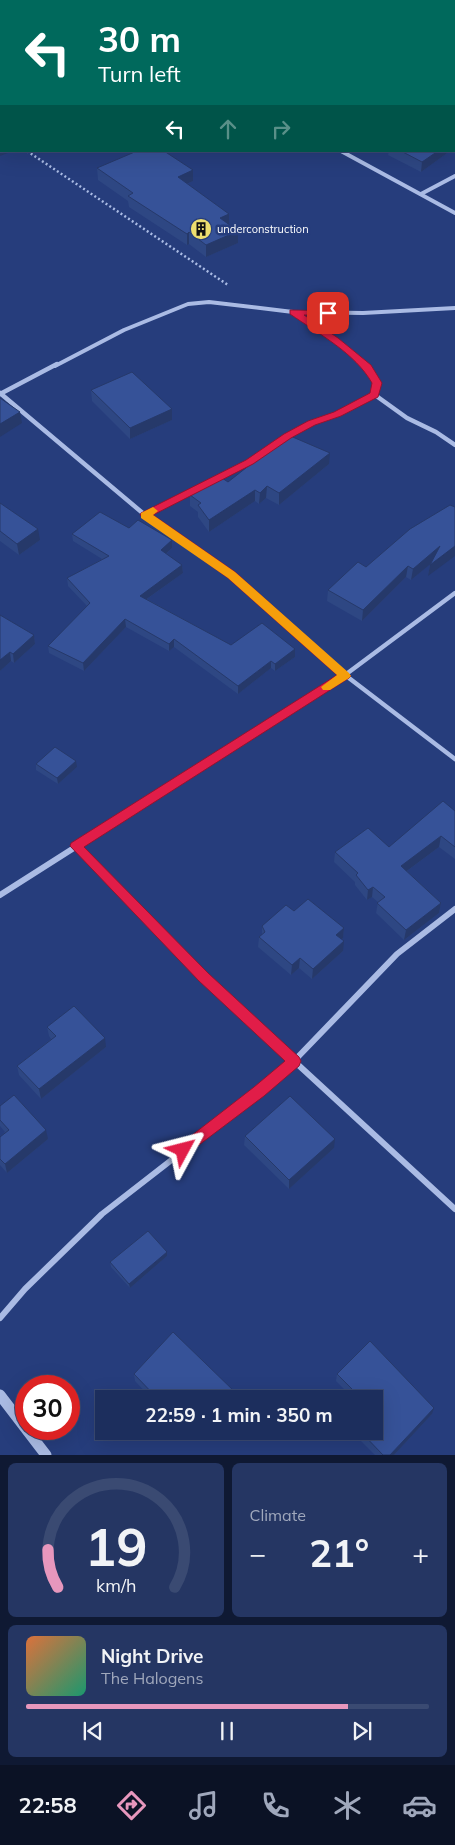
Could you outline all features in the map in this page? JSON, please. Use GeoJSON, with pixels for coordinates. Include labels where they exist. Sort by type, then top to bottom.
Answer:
{"type":"FeatureCollection","features":[{"type":"Feature","properties":{"kind":"street"},"geometry":{"type":"LineString","coordinates":[[343,152],[455,213]]}},
{"type":"Feature","properties":{"kind":"street"},"geometry":{"type":"LineString","coordinates":[[421,194],[455,176]]}},
{"type":"Feature","properties":{"kind":"street"},"geometry":{"type":"LineString","coordinates":[[455,308],[363,313],[293,312],[209,302],[188,304],[124,330],[0,393],[145,515],[232,575],[345,676],[455,759]]}},
{"type":"Feature","properties":{"kind":"street"},"geometry":{"type":"LineString","coordinates":[[293,312],[334,340],[368,368],[377,383],[375,394]]}},
{"type":"Feature","properties":{"kind":"street"},"geometry":{"type":"LineString","coordinates":[[375,394],[407,418],[436,432],[455,445]]}},
{"type":"Feature","properties":{"kind":"street"},"geometry":{"type":"LineString","coordinates":[[145,515],[249,462],[287,436],[311,423],[338,414],[375,394]]}},
{"type":"Feature","properties":{"kind":"street"},"geometry":{"type":"LineString","coordinates":[[0,895],[345,676],[455,593]]}},
{"type":"Feature","properties":{"kind":"street"},"geometry":{"type":"LineString","coordinates":[[76,846],[204,977],[455,1209]]}},
{"type":"Feature","properties":{"kind":"street"},"geometry":{"type":"LineString","coordinates":[[0,1318],[25,1289],[102,1214],[259,1092],[317,1040],[391,960],[420,934],[455,909]]}},
{"type":"Feature","properties":{"kind":"street"},"geometry":{"type":"LineString","coordinates":[[0,1395],[46,1455]]}},
{"type":"Feature","properties":{"kind":"path"},"geometry":{"type":"LineString","coordinates":[[28,152],[151,236],[184,254],[230,287],[250,306]]}},
{"type":"Feature","properties":{"kind":"building"},"geometry":{"type":"Polygon","coordinates":[[[135,152],[166,152],[193,170],[178,177],[229,214],[220,218],[238,231],[206,245],[189,232],[187,234],[128,196],[133,193],[97,168],[135,152]]]}},
{"type":"Feature","properties":{"kind":"building"},"geometry":{"type":"Polygon","coordinates":[[[403,152],[437,152],[422,162],[403,152]]]}},
{"type":"Feature","properties":{"kind":"building"},"geometry":{"type":"Polygon","coordinates":[[[132,372],[172,409],[130,428],[91,390],[132,372]]]}},
{"type":"Feature","properties":{"kind":"building"},"geometry":{"type":"Polygon","coordinates":[[[0,398],[20,412],[0,424],[0,398]]]}},
{"type":"Feature","properties":{"kind":"building"},"geometry":{"type":"Polygon","coordinates":[[[288,435],[330,453],[279,493],[267,486],[260,493],[255,490],[209,520],[198,505],[201,503],[190,495],[219,476],[228,482],[288,435]]]}},
{"type":"Feature","properties":{"kind":"building"},"geometry":{"type":"Polygon","coordinates":[[[0,503],[38,529],[17,544],[0,531],[0,503]]]}},
{"type":"Feature","properties":{"kind":"building"},"geometry":{"type":"Polygon","coordinates":[[[450,505],[455,507],[455,546],[430,565],[440,546],[413,569],[408,566],[363,610],[328,590],[358,562],[366,567],[410,529],[450,505]]]}},
{"type":"Feature","properties":{"kind":"building"},"geometry":{"type":"Polygon","coordinates":[[[100,512],[129,528],[138,520],[172,540],[161,550],[182,565],[140,596],[231,645],[262,623],[295,649],[275,664],[271,661],[238,686],[174,639],[169,644],[125,619],[83,663],[48,646],[90,603],[67,578],[109,556],[72,534],[100,512]]]}},
{"type":"Feature","properties":{"kind":"building"},"geometry":{"type":"Polygon","coordinates":[[[0,615],[34,635],[13,654],[10,652],[0,660],[0,615]]]}},
{"type":"Feature","properties":{"kind":"building"},"geometry":{"type":"Polygon","coordinates":[[[55,747],[76,761],[57,778],[36,764],[55,747]]]}},
{"type":"Feature","properties":{"kind":"building"},"geometry":{"type":"Polygon","coordinates":[[[443,801],[455,811],[455,847],[441,836],[401,866],[441,903],[406,930],[377,903],[385,897],[373,887],[368,890],[356,875],[358,873],[335,852],[368,828],[389,847],[443,801]]]}},
{"type":"Feature","properties":{"kind":"building"},"geometry":{"type":"Polygon","coordinates":[[[308,899],[344,928],[336,935],[344,941],[313,969],[300,958],[292,965],[259,937],[265,932],[262,926],[286,905],[294,911],[308,899]]]}},
{"type":"Feature","properties":{"kind":"building"},"geometry":{"type":"Polygon","coordinates":[[[74,1006],[105,1038],[39,1089],[17,1066],[56,1036],[47,1027],[74,1006]]]}},
{"type":"Feature","properties":{"kind":"building"},"geometry":{"type":"Polygon","coordinates":[[[14,1095],[46,1130],[5,1164],[0,1159],[0,1137],[9,1130],[0,1120],[0,1106],[14,1095]]]}},
{"type":"Feature","properties":{"kind":"building"},"geometry":{"type":"Polygon","coordinates":[[[290,1096],[335,1139],[289,1180],[245,1136],[290,1096]]]}},
{"type":"Feature","properties":{"kind":"building"},"geometry":{"type":"Polygon","coordinates":[[[148,1231],[167,1252],[129,1284],[110,1262],[148,1231]]]}},
{"type":"Feature","properties":{"kind":"building"},"geometry":{"type":"Polygon","coordinates":[[[173,1332],[233,1390],[149,1390],[134,1374],[173,1332]]]}},
{"type":"Feature","properties":{"kind":"building"},"geometry":{"type":"Polygon","coordinates":[[[370,1341],[434,1408],[390,1455],[383,1455],[369,1440],[383,1440],[383,1390],[353,1390],[337,1374],[370,1341]]]}},
{"type":"Feature","properties":{"kind":"slow traffic"},"geometry":{"type":"LineString","coordinates":[[153,511],[145,515],[232,575],[345,676],[326,687]]}},
{"type":"Feature","properties":{"kind":"place","name":"underconstruction"},"geometry":{"type":"Point","coordinates":[201,229]}},
{"type":"Feature","properties":{"kind":"route"},"geometry":{"type":"LineString","coordinates":[[183,1150],[259,1092],[294,1061],[204,977],[76,846],[345,676],[232,575],[145,515],[249,462],[287,436],[311,423],[338,414],[375,394],[377,383],[368,368],[334,340],[293,312],[328,313]]}}]}
